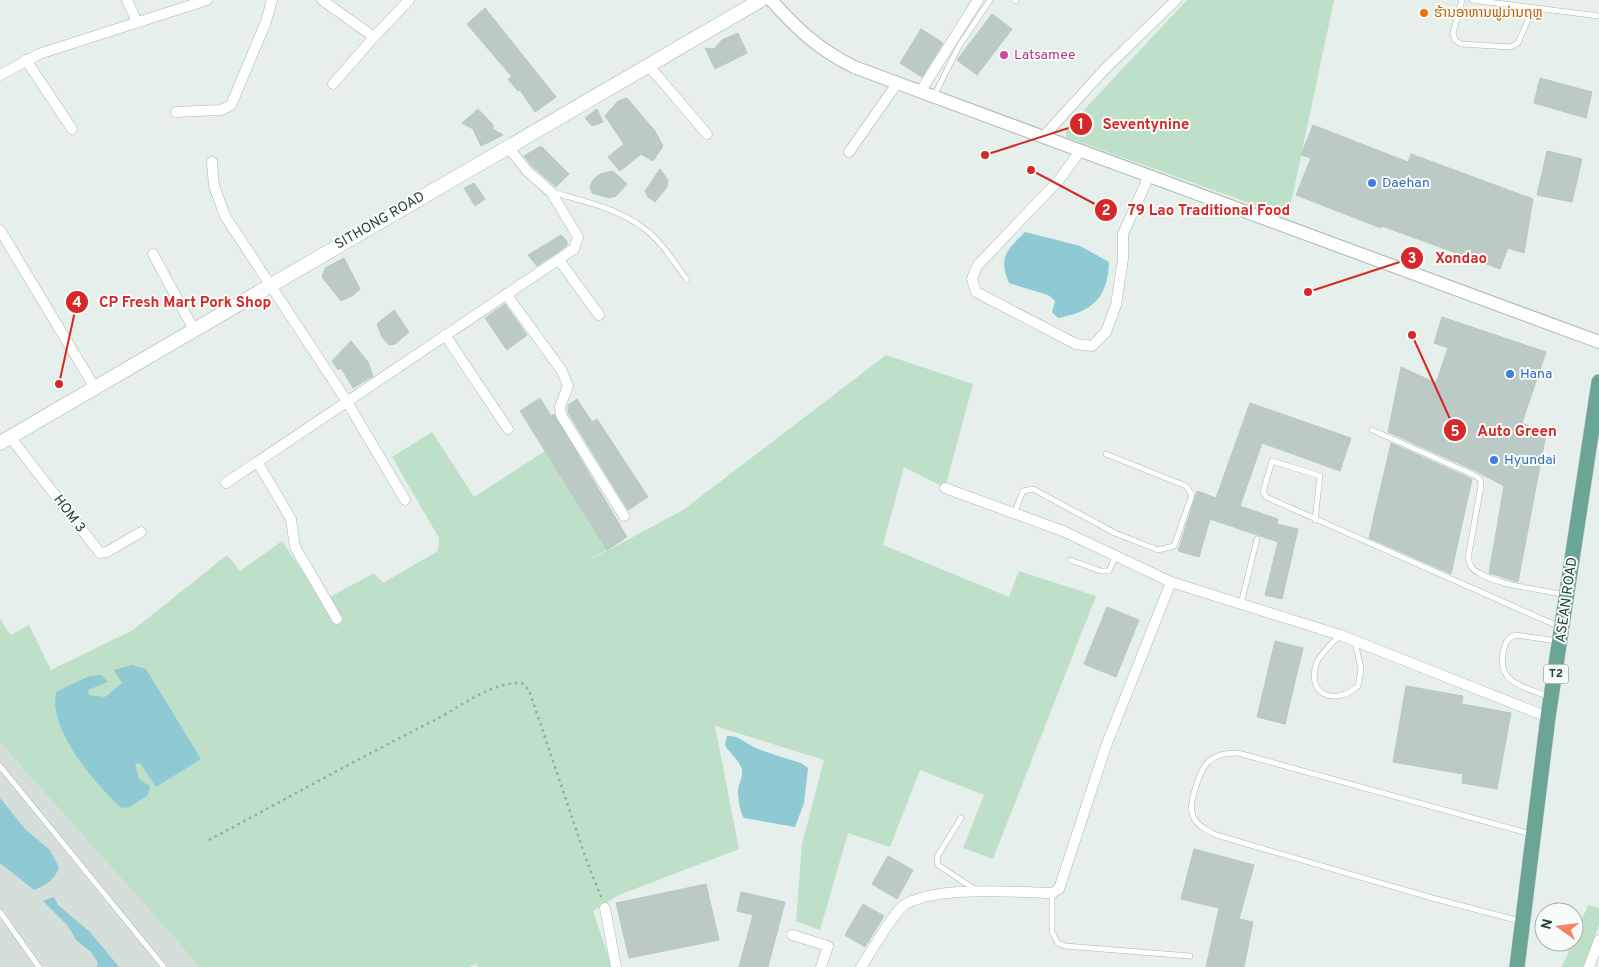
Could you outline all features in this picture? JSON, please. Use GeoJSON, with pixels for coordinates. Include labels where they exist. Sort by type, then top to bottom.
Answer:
{"type":"FeatureCollection","features":[{"type":"Feature","properties":{"kind":"main road","name":"SITHONG ROAD"},"geometry":{"type":"LineString","coordinates":[[5,440],[761,0]]}},
{"type":"Feature","properties":{"kind":"main road","name":"ASEAN ROAD"},"geometry":{"type":"LineString","coordinates":[[1517,967],[1548,717],[1599,382]]}},
{"type":"Feature","properties":{"kind":"street"},"geometry":{"type":"LineString","coordinates":[[127,0],[137,22]]}},
{"type":"Feature","properties":{"kind":"street"},"geometry":{"type":"LineString","coordinates":[[0,75],[26,60],[207,0]]}},
{"type":"Feature","properties":{"kind":"street"},"geometry":{"type":"LineString","coordinates":[[176,112],[221,110],[231,104],[266,22],[272,0]]}},
{"type":"Feature","properties":{"kind":"street"},"geometry":{"type":"LineString","coordinates":[[322,0],[374,36]]}},
{"type":"Feature","properties":{"kind":"street"},"geometry":{"type":"LineString","coordinates":[[333,84],[374,36],[410,0]]}},
{"type":"Feature","properties":{"kind":"street"},"geometry":{"type":"LineString","coordinates":[[771,0],[802,34],[828,54],[896,85],[1080,150],[1599,342]]}},
{"type":"Feature","properties":{"kind":"street"},"geometry":{"type":"LineString","coordinates":[[920,92],[978,0]]}},
{"type":"Feature","properties":{"kind":"street"},"geometry":{"type":"LineString","coordinates":[[1043,137],[1104,70],[1176,0]]}},
{"type":"Feature","properties":{"kind":"street"},"geometry":{"type":"LineString","coordinates":[[26,60],[72,129]]}},
{"type":"Feature","properties":{"kind":"street"},"geometry":{"type":"LineString","coordinates":[[649,66],[707,134]]}},
{"type":"Feature","properties":{"kind":"street"},"geometry":{"type":"LineString","coordinates":[[848,152],[896,85]]}},
{"type":"Feature","properties":{"kind":"street"},"geometry":{"type":"LineString","coordinates":[[226,483],[258,463],[346,400],[574,249],[578,237],[551,192],[527,170],[509,148]]}},
{"type":"Feature","properties":{"kind":"street"},"geometry":{"type":"LineString","coordinates":[[1080,150],[1059,180],[977,266],[972,279],[976,292],[1076,344],[1092,346],[1106,332],[1116,305],[1123,259],[1123,234],[1149,176]]}},
{"type":"Feature","properties":{"kind":"street"},"geometry":{"type":"LineString","coordinates":[[212,162],[214,186],[225,216],[346,400],[405,500]]}},
{"type":"Feature","properties":{"kind":"street"},"geometry":{"type":"LineString","coordinates":[[2,236],[95,388]]}},
{"type":"Feature","properties":{"kind":"street"},"geometry":{"type":"LineString","coordinates":[[154,254],[194,330]]}},
{"type":"Feature","properties":{"kind":"street"},"geometry":{"type":"LineString","coordinates":[[559,260],[599,315]]}},
{"type":"Feature","properties":{"kind":"street"},"geometry":{"type":"LineString","coordinates":[[506,294],[562,371],[568,386],[560,407],[560,415],[624,516]]}},
{"type":"Feature","properties":{"kind":"street"},"geometry":{"type":"LineString","coordinates":[[445,335],[508,429]]}},
{"type":"Feature","properties":{"kind":"street","name":"HOM 3"},"geometry":{"type":"LineString","coordinates":[[5,440],[100,553],[107,552],[142,532]]}},
{"type":"Feature","properties":{"kind":"street"},"geometry":{"type":"LineString","coordinates":[[258,463],[290,519],[295,547],[336,619]]}},
{"type":"Feature","properties":{"kind":"street"},"geometry":{"type":"LineString","coordinates":[[945,488],[1063,531],[1171,582],[1354,640],[1548,717]]}},
{"type":"Feature","properties":{"kind":"street"},"geometry":{"type":"LineString","coordinates":[[861,967],[902,907],[930,896],[978,892],[1052,893],[1059,890],[1106,746],[1171,582]]}},
{"type":"Feature","properties":{"kind":"street"},"geometry":{"type":"LineString","coordinates":[[605,908],[616,967]]}},
{"type":"Feature","properties":{"kind":"street"},"geometry":{"type":"LineString","coordinates":[[792,934],[828,946],[821,967]]}},
{"type":"Feature","properties":{"kind":"street"},"geometry":{"type":"LineString","coordinates":[[1588,967],[1599,940]]}},
{"type":"Feature","properties":{"kind":"lane"},"geometry":{"type":"LineString","coordinates":[[934,97],[959,46],[990,0]]}},
{"type":"Feature","properties":{"kind":"lane"},"geometry":{"type":"LineString","coordinates":[[1462,0],[1453,33],[1455,40],[1461,44],[1510,47],[1518,43],[1533,8]]}},
{"type":"Feature","properties":{"kind":"lane"},"geometry":{"type":"LineString","coordinates":[[1472,0],[1599,16]]}},
{"type":"Feature","properties":{"kind":"lane"},"geometry":{"type":"LineString","coordinates":[[551,192],[604,208],[642,226],[658,242],[687,280]]}},
{"type":"Feature","properties":{"kind":"lane"},"geometry":{"type":"LineString","coordinates":[[1372,430],[1474,475],[1480,480],[1482,486],[1468,558],[1471,567],[1478,573],[1502,581],[1568,595]]}},
{"type":"Feature","properties":{"kind":"lane"},"geometry":{"type":"LineString","coordinates":[[1014,514],[1023,491],[1033,489],[1115,533],[1158,550],[1174,546],[1192,495],[1186,486],[1106,454]]}},
{"type":"Feature","properties":{"kind":"lane"},"geometry":{"type":"LineString","coordinates":[[1315,520],[1320,476],[1272,461],[1264,496],[1315,520],[1561,634]]}},
{"type":"Feature","properties":{"kind":"lane"},"geometry":{"type":"LineString","coordinates":[[1241,604],[1257,539]]}},
{"type":"Feature","properties":{"kind":"lane"},"geometry":{"type":"LineString","coordinates":[[1070,560],[1101,571],[1109,570],[1115,557]]}},
{"type":"Feature","properties":{"kind":"lane"},"geometry":{"type":"LineString","coordinates":[[1552,698],[1512,681],[1503,672],[1501,665],[1505,642],[1511,636],[1561,634]]}},
{"type":"Feature","properties":{"kind":"lane"},"geometry":{"type":"LineString","coordinates":[[1340,635],[1322,654],[1316,666],[1317,687],[1326,696],[1333,698],[1344,696],[1358,686],[1361,669],[1354,640]]}},
{"type":"Feature","properties":{"kind":"lane"},"geometry":{"type":"LineString","coordinates":[[1523,922],[1432,898],[1216,835],[1199,824],[1193,817],[1191,805],[1199,774],[1204,765],[1220,755],[1238,753],[1534,835]]}},
{"type":"Feature","properties":{"kind":"lane"},"geometry":{"type":"LineString","coordinates":[[0,766],[164,967]]}},
{"type":"Feature","properties":{"kind":"lane"},"geometry":{"type":"LineString","coordinates":[[961,818],[936,857],[938,865],[978,892]]}},
{"type":"Feature","properties":{"kind":"lane"},"geometry":{"type":"LineString","coordinates":[[1052,893],[1052,932],[1058,943],[1066,946],[1190,956]]}},
{"type":"Feature","properties":{"kind":"lane"},"geometry":{"type":"LineString","coordinates":[[0,912],[39,967]]}},
{"type":"Feature","properties":{"kind":"path"},"geometry":{"type":"LineString","coordinates":[[209,840],[438,718],[475,696],[511,683],[522,683],[529,690],[543,738],[605,908]]}},
{"type":"Feature","properties":{"kind":"shaded area"},"geometry":{"type":"Polygon","coordinates":[[[0,733],[181,945],[198,967],[0,967],[0,733]]]}},
{"type":"Feature","properties":{"kind":"green space"},"geometry":{"type":"Polygon","coordinates":[[[1187,0],[1334,0],[1288,217],[1066,137],[1066,129],[1187,0]]]}},
{"type":"Feature","properties":{"kind":"green space"},"geometry":{"type":"Polygon","coordinates":[[[886,355],[973,384],[945,488],[904,467],[883,545],[1009,597],[1019,571],[1096,596],[993,859],[963,848],[984,795],[920,770],[890,847],[848,833],[820,930],[796,921],[802,844],[824,760],[715,726],[739,849],[619,895],[593,911],[612,967],[478,967],[477,964],[469,967],[198,967],[181,945],[0,742],[0,619],[11,635],[29,625],[51,670],[133,630],[227,555],[240,571],[282,541],[321,599],[330,597],[374,573],[383,583],[438,551],[439,538],[392,457],[432,432],[474,497],[545,451],[607,550],[571,570],[683,510],[886,355]]]}},
{"type":"Feature","properties":{"kind":"green space"},"geometry":{"type":"Polygon","coordinates":[[[1588,905],[1599,908],[1599,925],[1583,967],[1562,967],[1568,952],[1584,952],[1584,915],[1588,905]]]}},
{"type":"Feature","properties":{"kind":"water"},"geometry":{"type":"Polygon","coordinates":[[[1025,232],[1080,246],[1109,262],[1105,285],[1096,301],[1080,312],[1058,318],[1052,312],[1055,301],[1048,295],[1009,283],[1004,260],[1009,249],[1025,232]]]}},
{"type":"Feature","properties":{"kind":"water"},"geometry":{"type":"Polygon","coordinates":[[[132,665],[146,669],[201,759],[156,787],[140,763],[135,764],[139,779],[150,786],[148,795],[130,807],[121,808],[87,770],[66,739],[55,707],[56,692],[89,676],[101,675],[108,682],[88,690],[89,695],[105,697],[122,683],[114,670],[132,665]]]}},
{"type":"Feature","properties":{"kind":"water"},"geometry":{"type":"Polygon","coordinates":[[[727,736],[739,738],[756,748],[801,763],[808,768],[804,803],[795,827],[744,818],[740,809],[738,794],[742,771],[740,764],[725,745],[727,736]]]}},
{"type":"Feature","properties":{"kind":"water"},"geometry":{"type":"Polygon","coordinates":[[[0,798],[25,829],[50,850],[59,867],[49,882],[34,890],[0,863],[0,798]]]}},
{"type":"Feature","properties":{"kind":"water"},"geometry":{"type":"Polygon","coordinates":[[[54,897],[58,905],[90,932],[119,967],[97,967],[98,963],[92,953],[76,940],[68,926],[43,901],[54,897]]]}},
{"type":"Feature","properties":{"kind":"building"},"geometry":{"type":"Polygon","coordinates":[[[485,8],[556,97],[535,112],[520,90],[518,91],[508,79],[512,77],[467,24],[485,8]]]}},
{"type":"Feature","properties":{"kind":"building"},"geometry":{"type":"Polygon","coordinates":[[[992,14],[1012,29],[977,75],[957,60],[992,14]]]}},
{"type":"Feature","properties":{"kind":"building"},"geometry":{"type":"Polygon","coordinates":[[[921,29],[943,43],[922,77],[900,63],[921,29]]]}},
{"type":"Feature","properties":{"kind":"building"},"geometry":{"type":"Polygon","coordinates":[[[738,33],[747,53],[715,69],[705,48],[714,49],[722,40],[738,33]]]}},
{"type":"Feature","properties":{"kind":"building"},"geometry":{"type":"Polygon","coordinates":[[[1540,78],[1592,92],[1586,118],[1534,103],[1540,78]]]}},
{"type":"Feature","properties":{"kind":"building"},"geometry":{"type":"Polygon","coordinates":[[[627,98],[655,131],[663,146],[653,161],[641,154],[620,171],[608,157],[624,144],[605,116],[618,101],[627,98]]]}},
{"type":"Feature","properties":{"kind":"building"},"geometry":{"type":"Polygon","coordinates":[[[478,109],[493,125],[493,129],[503,135],[481,146],[473,129],[462,123],[478,109]]]}},
{"type":"Feature","properties":{"kind":"building"},"geometry":{"type":"Polygon","coordinates":[[[597,109],[603,122],[592,126],[585,118],[597,109]]]}},
{"type":"Feature","properties":{"kind":"building"},"geometry":{"type":"Polygon","coordinates":[[[1313,125],[1408,162],[1411,154],[1533,199],[1524,253],[1508,248],[1500,269],[1382,226],[1381,228],[1296,195],[1311,158],[1301,155],[1313,125]]]}},
{"type":"Feature","properties":{"kind":"building"},"geometry":{"type":"Polygon","coordinates":[[[541,146],[569,174],[556,187],[532,166],[524,156],[541,146]]]}},
{"type":"Feature","properties":{"kind":"building"},"geometry":{"type":"Polygon","coordinates":[[[1547,151],[1582,159],[1572,202],[1537,195],[1547,151]]]}},
{"type":"Feature","properties":{"kind":"building"},"geometry":{"type":"Polygon","coordinates":[[[660,169],[668,180],[667,187],[655,202],[648,197],[645,191],[660,169]]]}},
{"type":"Feature","properties":{"kind":"building"},"geometry":{"type":"Polygon","coordinates":[[[613,171],[627,184],[616,196],[609,198],[592,193],[590,187],[593,180],[600,174],[613,171]]]}},
{"type":"Feature","properties":{"kind":"building"},"geometry":{"type":"Polygon","coordinates":[[[474,183],[485,199],[475,206],[464,188],[474,183]]]}},
{"type":"Feature","properties":{"kind":"building"},"geometry":{"type":"Polygon","coordinates":[[[561,235],[567,241],[567,246],[537,266],[528,255],[561,235]]]}},
{"type":"Feature","properties":{"kind":"building"},"geometry":{"type":"Polygon","coordinates":[[[344,258],[360,289],[352,296],[341,301],[322,277],[325,268],[344,258]]]}},
{"type":"Feature","properties":{"kind":"building"},"geometry":{"type":"Polygon","coordinates":[[[505,304],[527,335],[507,350],[485,318],[505,304]]]}},
{"type":"Feature","properties":{"kind":"building"},"geometry":{"type":"Polygon","coordinates":[[[394,310],[409,332],[395,344],[389,345],[382,337],[377,324],[394,310]]]}},
{"type":"Feature","properties":{"kind":"building","name":"Hyundai"},"geometry":{"type":"Polygon","coordinates":[[[1442,317],[1546,352],[1522,423],[1546,434],[1518,582],[1489,573],[1504,486],[1476,471],[1388,432],[1401,367],[1436,383],[1448,348],[1434,343],[1442,317]]]}},
{"type":"Feature","properties":{"kind":"building"},"geometry":{"type":"Polygon","coordinates":[[[351,341],[368,362],[373,376],[353,388],[341,368],[338,370],[332,361],[351,341]]]}},
{"type":"Feature","properties":{"kind":"building"},"geometry":{"type":"Polygon","coordinates":[[[540,398],[551,416],[554,414],[627,537],[607,550],[520,411],[540,398]]]}},
{"type":"Feature","properties":{"kind":"building"},"geometry":{"type":"Polygon","coordinates":[[[577,399],[592,422],[597,419],[648,497],[628,510],[568,413],[568,405],[577,399]]]}},
{"type":"Feature","properties":{"kind":"building"},"geometry":{"type":"Polygon","coordinates":[[[1250,403],[1351,438],[1340,471],[1262,443],[1240,506],[1278,519],[1277,524],[1298,529],[1282,599],[1265,595],[1278,542],[1210,519],[1199,557],[1178,551],[1197,491],[1216,498],[1250,403]]]}},
{"type":"Feature","properties":{"kind":"building"},"geometry":{"type":"Polygon","coordinates":[[[1391,443],[1472,479],[1451,574],[1369,538],[1391,443]]]}},
{"type":"Feature","properties":{"kind":"building"},"geometry":{"type":"Polygon","coordinates":[[[1107,607],[1139,620],[1116,677],[1084,664],[1107,607]]]}},
{"type":"Feature","properties":{"kind":"building"},"geometry":{"type":"Polygon","coordinates":[[[1275,641],[1303,648],[1285,724],[1257,717],[1275,641]]]}},
{"type":"Feature","properties":{"kind":"building"},"geometry":{"type":"Polygon","coordinates":[[[1406,686],[1463,696],[1462,704],[1511,713],[1497,789],[1462,783],[1463,774],[1393,762],[1406,686]]]}},
{"type":"Feature","properties":{"kind":"building"},"geometry":{"type":"Polygon","coordinates":[[[1194,849],[1254,865],[1239,919],[1253,922],[1244,967],[1206,967],[1219,908],[1181,899],[1194,849]]]}},
{"type":"Feature","properties":{"kind":"building"},"geometry":{"type":"Polygon","coordinates":[[[888,856],[913,870],[897,899],[872,884],[888,856]]]}},
{"type":"Feature","properties":{"kind":"building"},"geometry":{"type":"Polygon","coordinates":[[[706,884],[719,940],[629,958],[616,903],[706,884]]]}},
{"type":"Feature","properties":{"kind":"building"},"geometry":{"type":"Polygon","coordinates":[[[741,892],[785,902],[768,967],[739,967],[753,915],[737,911],[741,892]]]}},
{"type":"Feature","properties":{"kind":"building"},"geometry":{"type":"Polygon","coordinates":[[[863,904],[884,916],[865,947],[845,935],[863,904]]]}},
{"type":"Feature","properties":{"kind":"place","name":"ຮ້ານອາຫານຟູມ່ານຖຫຼ"},"geometry":{"type":"Point","coordinates":[1424,13]}},
{"type":"Feature","properties":{"kind":"place","name":"Latsamee"},"geometry":{"type":"Point","coordinates":[1004,55]}},
{"type":"Feature","properties":{"kind":"place","name":"Seventynine"},"geometry":{"type":"Point","coordinates":[985,155]}},
{"type":"Feature","properties":{"kind":"place","name":"79 Lao Traditional Food"},"geometry":{"type":"Point","coordinates":[1031,170]}},
{"type":"Feature","properties":{"kind":"place","name":"Daehan"},"geometry":{"type":"Point","coordinates":[1372,183]}},
{"type":"Feature","properties":{"kind":"place","name":"Xondao"},"geometry":{"type":"Point","coordinates":[1308,292]}},
{"type":"Feature","properties":{"kind":"place","name":"Auto Green"},"geometry":{"type":"Point","coordinates":[1412,335]}},
{"type":"Feature","properties":{"kind":"place","name":"Hana"},"geometry":{"type":"Point","coordinates":[1510,374]}},
{"type":"Feature","properties":{"kind":"place","name":"CP Fresh Mart Pork Shop"},"geometry":{"type":"Point","coordinates":[59,384]}},
{"type":"Feature","properties":{"kind":"place","name":"Hyundai"},"geometry":{"type":"Point","coordinates":[1494,460]}}]}
